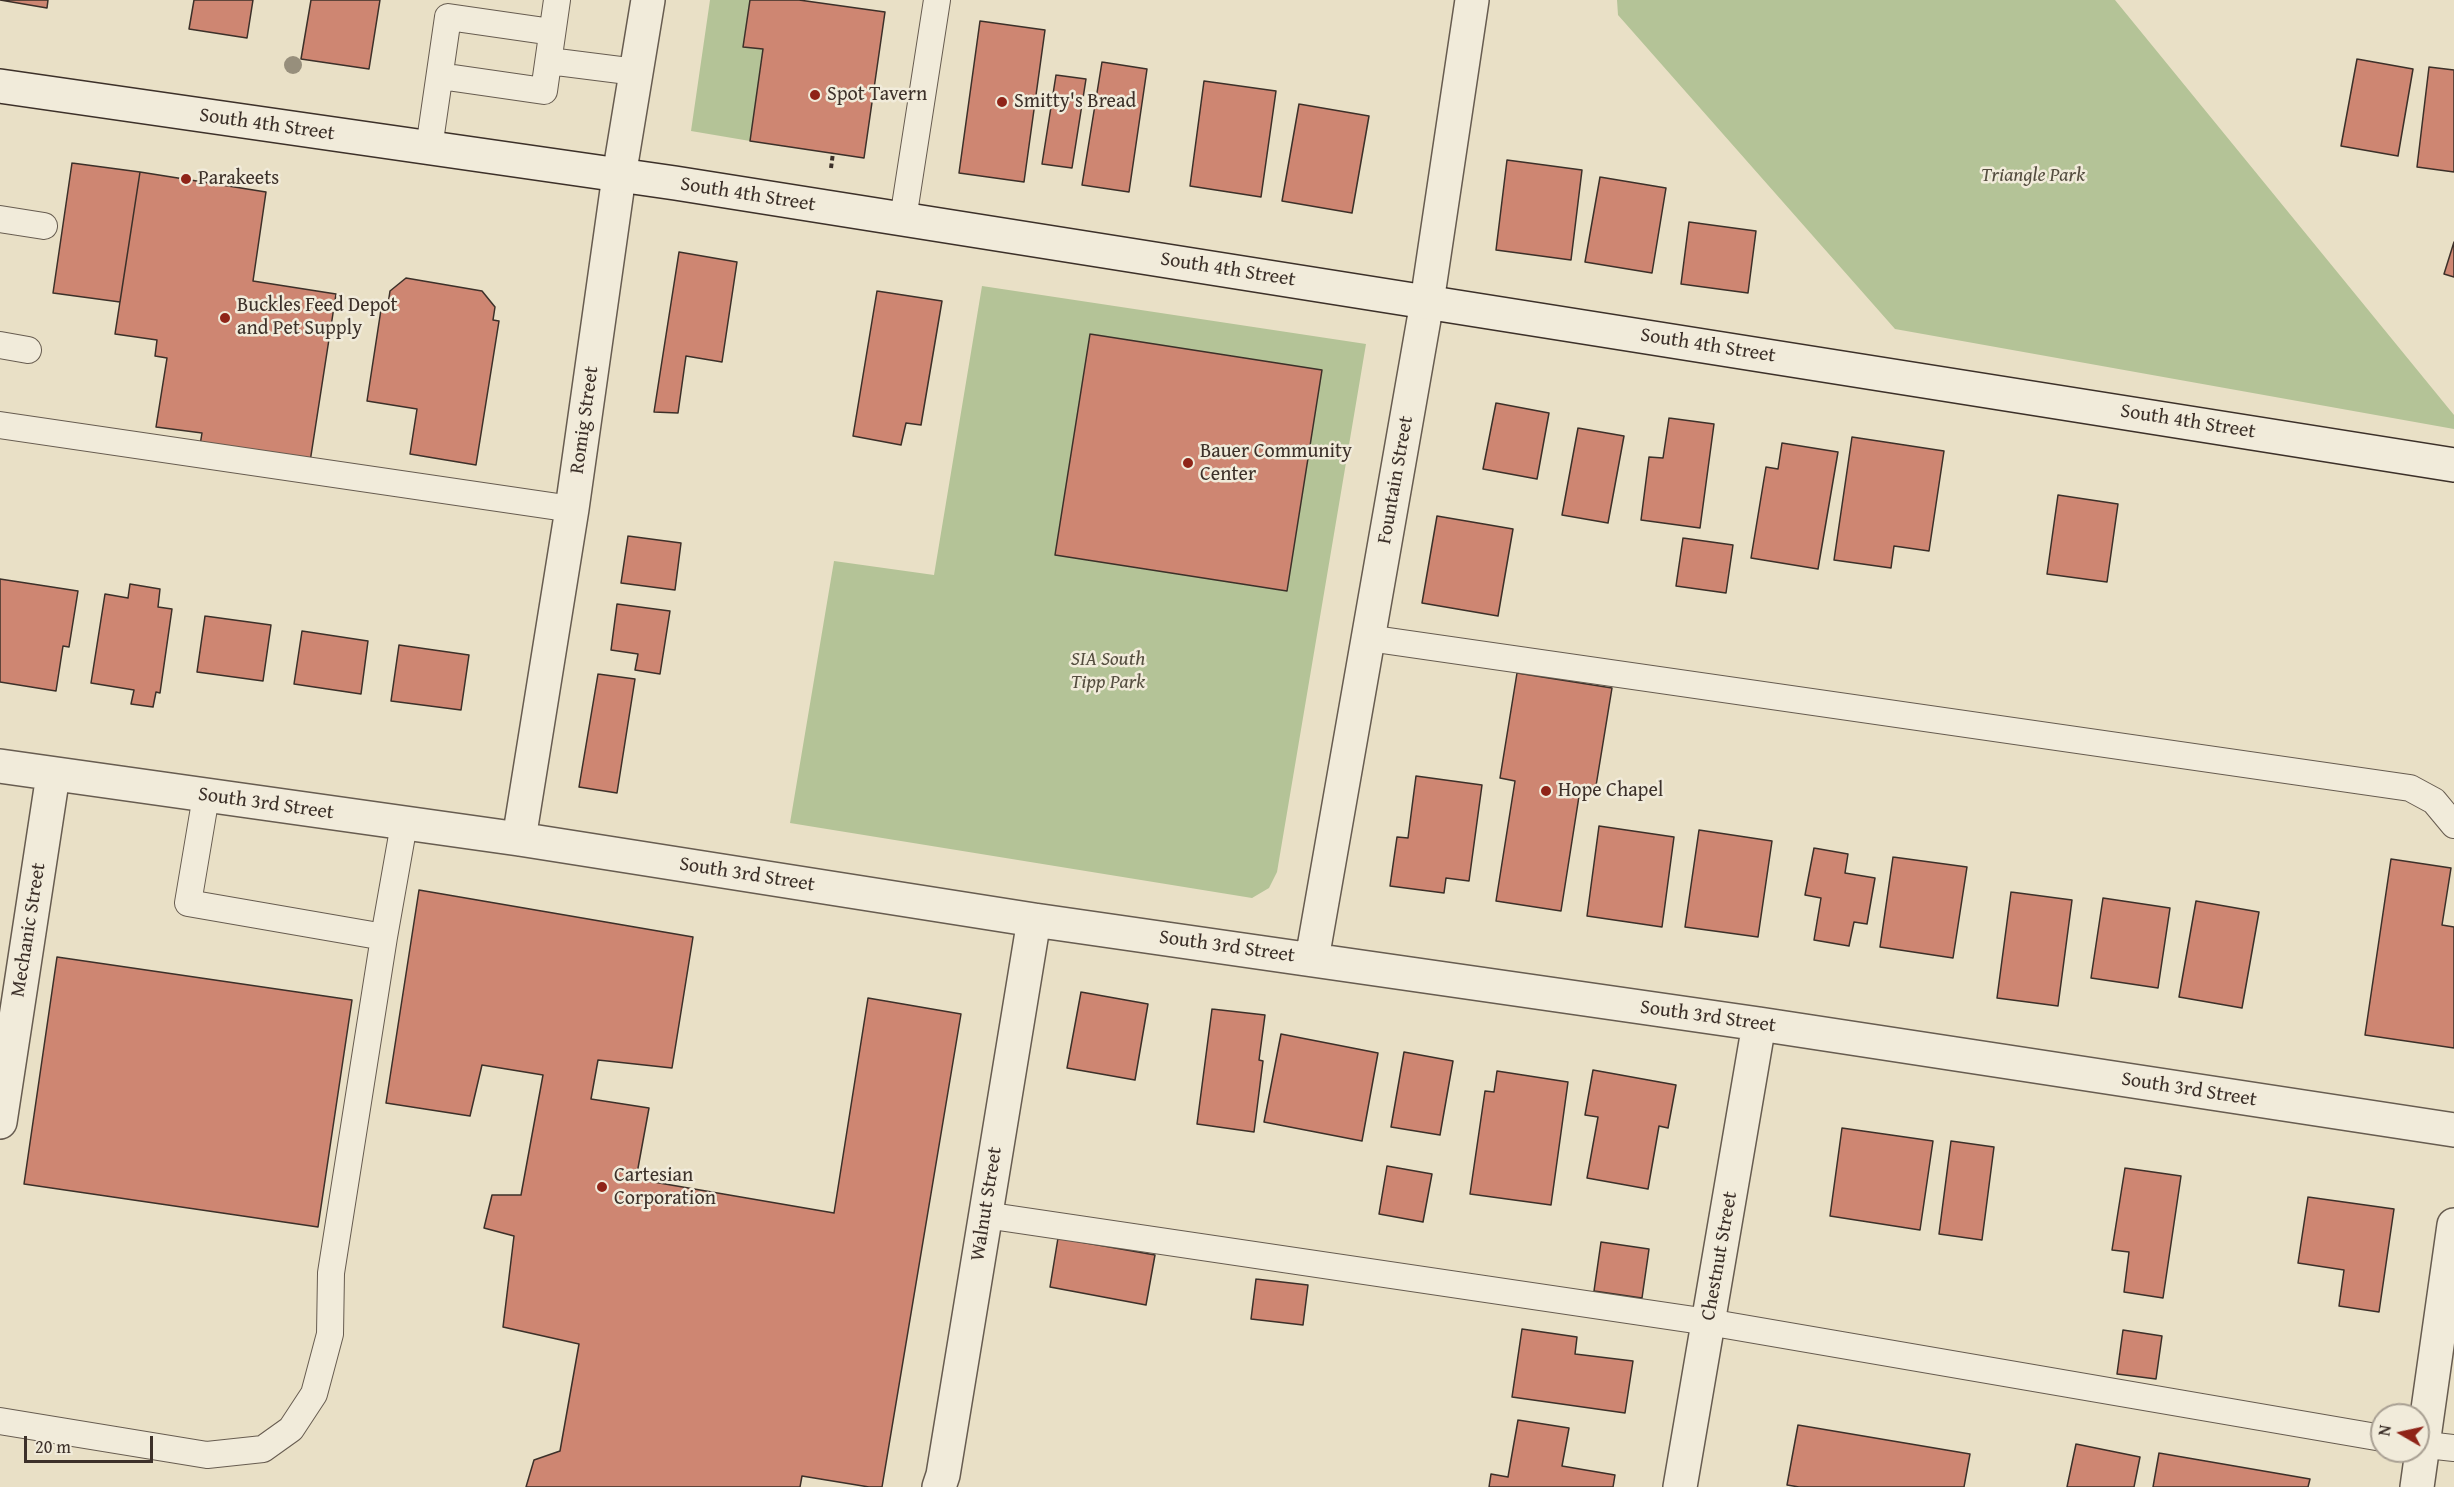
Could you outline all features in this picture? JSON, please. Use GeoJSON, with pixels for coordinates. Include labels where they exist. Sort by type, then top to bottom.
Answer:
{"type":"FeatureCollection","features":[{"type":"Feature","properties":{"kind":"street","name":"Romig Street"},"geometry":{"type":"LineString","coordinates":[[519,839],[572,509],[619,176],[648,0]]}},
{"type":"Feature","properties":{"kind":"street","name":"Fountain Street"},"geometry":{"type":"LineString","coordinates":[[1312,958],[1427,302],[1472,0]]}},
{"type":"Feature","properties":{"kind":"street","name":"South 4th Street"},"geometry":{"type":"LineString","coordinates":[[0,86],[903,219],[2454,465]]}},
{"type":"Feature","properties":{"kind":"street","name":"South 3rd Street"},"geometry":{"type":"LineString","coordinates":[[0,766],[519,839],[1034,920],[1312,958],[1759,1024],[2454,1130]]}},
{"type":"Feature","properties":{"kind":"street","name":"Mechanic Street"},"geometry":{"type":"LineString","coordinates":[[0,1122],[53,775]]}},
{"type":"Feature","properties":{"kind":"street","name":"Walnut Street"},"geometry":{"type":"LineString","coordinates":[[939,1487],[944,1475],[1034,920]]}},
{"type":"Feature","properties":{"kind":"street","name":"Chestnut Street"},"geometry":{"type":"LineString","coordinates":[[1680,1487],[1759,1024]]}},
{"type":"Feature","properties":{"kind":"street"},"geometry":{"type":"LineString","coordinates":[[2417,1487],[2432,1446],[2454,1225]]}},
{"type":"Feature","properties":{"kind":"lane"},"geometry":{"type":"LineString","coordinates":[[440,76],[544,91],[557,0]]}},
{"type":"Feature","properties":{"kind":"lane"},"geometry":{"type":"LineString","coordinates":[[903,219],[937,0]]}},
{"type":"Feature","properties":{"kind":"lane"},"geometry":{"type":"LineString","coordinates":[[429,148],[448,17],[552,32]]}},
{"type":"Feature","properties":{"kind":"lane"},"geometry":{"type":"LineString","coordinates":[[549,61],[636,72]]}},
{"type":"Feature","properties":{"kind":"lane"},"geometry":{"type":"LineString","coordinates":[[0,219],[44,226]]}},
{"type":"Feature","properties":{"kind":"lane"},"geometry":{"type":"LineString","coordinates":[[0,345],[28,350]]}},
{"type":"Feature","properties":{"kind":"lane"},"geometry":{"type":"LineString","coordinates":[[0,425],[572,509]]}},
{"type":"Feature","properties":{"kind":"lane"},"geometry":{"type":"LineString","coordinates":[[1368,638],[2410,788],[2434,801],[2454,825]]}},
{"type":"Feature","properties":{"kind":"lane"},"geometry":{"type":"LineString","coordinates":[[206,796],[188,903],[384,937]]}},
{"type":"Feature","properties":{"kind":"lane"},"geometry":{"type":"LineString","coordinates":[[0,1421],[207,1455],[263,1449],[291,1429],[314,1394],[330,1334],[331,1273],[404,824]]}},
{"type":"Feature","properties":{"kind":"lane"},"geometry":{"type":"LineString","coordinates":[[986,1215],[1708,1322],[2370,1436]]}},
{"type":"Feature","properties":{"kind":"path"},"geometry":{"type":"LineString","coordinates":[[831,168],[832,153]]}},
{"type":"Feature","properties":{"kind":"green space"},"geometry":{"type":"Polygon","coordinates":[[[710,0],[750,0],[743,46],[763,49],[750,141],[691,131],[710,0]]]}},
{"type":"Feature","properties":{"kind":"green space","name":"Triangle Park"},"geometry":{"type":"Polygon","coordinates":[[[1617,0],[2115,0],[2454,415],[2454,429],[1895,329],[1618,15],[1617,0]]]}},
{"type":"Feature","properties":{"kind":"green space","name":"SIA South Tipp Park"},"geometry":{"type":"Polygon","coordinates":[[[982,286],[1366,344],[1277,872],[1269,888],[1252,898],[790,823],[834,561],[934,575],[982,286]]]}},
{"type":"Feature","properties":{"kind":"building"},"geometry":{"type":"Polygon","coordinates":[[[0,0],[48,0],[47,8],[0,0]]]}},
{"type":"Feature","properties":{"kind":"building"},"geometry":{"type":"Polygon","coordinates":[[[194,0],[253,0],[247,38],[189,29],[194,0]]]}},
{"type":"Feature","properties":{"kind":"building"},"geometry":{"type":"Polygon","coordinates":[[[311,0],[380,0],[369,69],[301,59],[311,0]]]}},
{"type":"Feature","properties":{"kind":"building","name":"Spot Tavern"},"geometry":{"type":"Polygon","coordinates":[[[750,0],[799,0],[885,12],[864,158],[750,141],[763,49],[743,47],[750,0]]]}},
{"type":"Feature","properties":{"kind":"building","name":"Smitty's Bread"},"geometry":{"type":"Polygon","coordinates":[[[980,21],[1045,30],[1024,182],[959,173],[980,21]]]}},
{"type":"Feature","properties":{"kind":"building"},"geometry":{"type":"Polygon","coordinates":[[[2357,59],[2413,69],[2398,156],[2341,146],[2357,59]]]}},
{"type":"Feature","properties":{"kind":"building"},"geometry":{"type":"Polygon","coordinates":[[[1102,62],[1147,69],[1129,192],[1082,185],[1102,62]]]}},
{"type":"Feature","properties":{"kind":"building"},"geometry":{"type":"Polygon","coordinates":[[[2429,67],[2454,70],[2454,172],[2417,167],[2429,67]]]}},
{"type":"Feature","properties":{"kind":"building"},"geometry":{"type":"Polygon","coordinates":[[[1056,75],[1086,79],[1072,168],[1042,164],[1056,75]]]}},
{"type":"Feature","properties":{"kind":"building"},"geometry":{"type":"Polygon","coordinates":[[[1204,81],[1276,91],[1261,197],[1190,186],[1204,81]]]}},
{"type":"Feature","properties":{"kind":"building"},"geometry":{"type":"Polygon","coordinates":[[[1299,104],[1369,116],[1352,213],[1282,201],[1299,104]]]}},
{"type":"Feature","properties":{"kind":"building"},"geometry":{"type":"Polygon","coordinates":[[[1507,160],[1582,170],[1571,260],[1496,250],[1507,160]]]}},
{"type":"Feature","properties":{"kind":"building"},"geometry":{"type":"Polygon","coordinates":[[[72,163],[140,172],[120,302],[53,293],[72,163]]]}},
{"type":"Feature","properties":{"kind":"building","name":"Buckles Feed Depot and Pet Supply"},"geometry":{"type":"Polygon","coordinates":[[[140,172],[266,192],[253,281],[336,294],[310,462],[200,445],[202,433],[156,427],[167,358],[155,356],[157,340],[115,334],[140,172]]]}},
{"type":"Feature","properties":{"kind":"building"},"geometry":{"type":"Polygon","coordinates":[[[1600,177],[1666,188],[1652,273],[1585,262],[1600,177]]]}},
{"type":"Feature","properties":{"kind":"building"},"geometry":{"type":"Polygon","coordinates":[[[1689,222],[1756,231],[1748,293],[1681,284],[1689,222]]]}},
{"type":"Feature","properties":{"kind":"building"},"geometry":{"type":"Polygon","coordinates":[[[2454,242],[2454,277],[2444,274],[2454,242]]]}},
{"type":"Feature","properties":{"kind":"building"},"geometry":{"type":"Polygon","coordinates":[[[679,252],[737,262],[722,362],[686,356],[678,413],[654,412],[679,252]]]}},
{"type":"Feature","properties":{"kind":"building"},"geometry":{"type":"Polygon","coordinates":[[[406,278],[482,291],[495,307],[493,320],[499,321],[476,465],[410,454],[417,409],[367,401],[382,303],[388,304],[390,291],[406,278]]]}},
{"type":"Feature","properties":{"kind":"building"},"geometry":{"type":"Polygon","coordinates":[[[877,291],[942,301],[921,425],[906,423],[901,445],[853,436],[877,291]]]}},
{"type":"Feature","properties":{"kind":"building","name":"Bauer Community Center"},"geometry":{"type":"Polygon","coordinates":[[[1090,334],[1322,370],[1287,591],[1055,555],[1090,334]]]}},
{"type":"Feature","properties":{"kind":"building"},"geometry":{"type":"Polygon","coordinates":[[[1496,403],[1549,413],[1537,479],[1483,469],[1496,403]]]}},
{"type":"Feature","properties":{"kind":"building"},"geometry":{"type":"Polygon","coordinates":[[[1669,418],[1714,424],[1700,528],[1641,520],[1649,457],[1663,458],[1669,418]]]}},
{"type":"Feature","properties":{"kind":"building"},"geometry":{"type":"Polygon","coordinates":[[[1578,428],[1624,436],[1608,523],[1562,515],[1578,428]]]}},
{"type":"Feature","properties":{"kind":"building"},"geometry":{"type":"Polygon","coordinates":[[[1852,437],[1944,451],[1929,551],[1894,546],[1891,568],[1834,560],[1852,437]]]}},
{"type":"Feature","properties":{"kind":"building"},"geometry":{"type":"Polygon","coordinates":[[[1782,443],[1838,452],[1818,569],[1751,558],[1766,467],[1778,469],[1782,443]]]}},
{"type":"Feature","properties":{"kind":"building"},"geometry":{"type":"Polygon","coordinates":[[[2058,495],[2118,504],[2107,582],[2047,574],[2058,495]]]}},
{"type":"Feature","properties":{"kind":"building"},"geometry":{"type":"Polygon","coordinates":[[[1437,516],[1513,529],[1498,616],[1422,603],[1437,516]]]}},
{"type":"Feature","properties":{"kind":"building"},"geometry":{"type":"Polygon","coordinates":[[[628,536],[681,543],[675,590],[621,583],[628,536]]]}},
{"type":"Feature","properties":{"kind":"building"},"geometry":{"type":"Polygon","coordinates":[[[1683,538],[1733,545],[1726,593],[1676,586],[1683,538]]]}},
{"type":"Feature","properties":{"kind":"building"},"geometry":{"type":"Polygon","coordinates":[[[0,579],[78,591],[69,647],[63,646],[56,691],[0,682],[0,579]]]}},
{"type":"Feature","properties":{"kind":"building"},"geometry":{"type":"Polygon","coordinates":[[[130,584],[160,589],[158,607],[172,609],[160,693],[156,692],[153,707],[131,704],[134,690],[91,683],[105,594],[128,598],[130,584]]]}},
{"type":"Feature","properties":{"kind":"building"},"geometry":{"type":"Polygon","coordinates":[[[617,604],[670,611],[660,674],[635,670],[638,654],[611,650],[617,604]]]}},
{"type":"Feature","properties":{"kind":"building"},"geometry":{"type":"Polygon","coordinates":[[[205,616],[271,625],[263,681],[197,672],[205,616]]]}},
{"type":"Feature","properties":{"kind":"building"},"geometry":{"type":"Polygon","coordinates":[[[302,631],[368,641],[361,694],[294,684],[302,631]]]}},
{"type":"Feature","properties":{"kind":"building"},"geometry":{"type":"Polygon","coordinates":[[[399,645],[469,655],[461,710],[391,701],[399,645]]]}},
{"type":"Feature","properties":{"kind":"building","name":"Hope Chapel"},"geometry":{"type":"Polygon","coordinates":[[[1517,673],[1612,688],[1595,792],[1580,790],[1561,911],[1496,901],[1515,781],[1500,778],[1517,673]]]}},
{"type":"Feature","properties":{"kind":"building"},"geometry":{"type":"Polygon","coordinates":[[[598,674],[635,679],[617,793],[579,787],[598,674]]]}},
{"type":"Feature","properties":{"kind":"building"},"geometry":{"type":"Polygon","coordinates":[[[1416,776],[1482,785],[1469,881],[1446,878],[1444,893],[1390,886],[1397,837],[1408,838],[1416,776]]]}},
{"type":"Feature","properties":{"kind":"building"},"geometry":{"type":"Polygon","coordinates":[[[1599,826],[1674,837],[1662,927],[1587,916],[1599,826]]]}},
{"type":"Feature","properties":{"kind":"building"},"geometry":{"type":"Polygon","coordinates":[[[1699,830],[1772,841],[1758,937],[1685,927],[1699,830]]]}},
{"type":"Feature","properties":{"kind":"building"},"geometry":{"type":"Polygon","coordinates":[[[1814,848],[1848,854],[1845,873],[1875,878],[1867,924],[1854,922],[1849,946],[1814,940],[1821,898],[1805,895],[1814,848]]]}},
{"type":"Feature","properties":{"kind":"building"},"geometry":{"type":"Polygon","coordinates":[[[1893,857],[1967,867],[1953,958],[1880,947],[1893,857]]]}},
{"type":"Feature","properties":{"kind":"building"},"geometry":{"type":"Polygon","coordinates":[[[2391,859],[2451,868],[2442,925],[2454,927],[2454,1048],[2365,1035],[2391,859]]]}},
{"type":"Feature","properties":{"kind":"building","name":"Cartesian Corporation"},"geometry":{"type":"Polygon","coordinates":[[[419,890],[693,937],[672,1068],[598,1060],[591,1099],[649,1108],[636,1179],[834,1213],[868,998],[961,1014],[882,1487],[802,1476],[800,1487],[526,1487],[534,1460],[560,1451],[579,1344],[503,1327],[514,1236],[484,1228],[492,1195],[521,1195],[543,1075],[482,1065],[470,1116],[386,1103],[419,890]]]}},
{"type":"Feature","properties":{"kind":"building"},"geometry":{"type":"Polygon","coordinates":[[[2011,892],[2072,900],[2058,1006],[1997,998],[2011,892]]]}},
{"type":"Feature","properties":{"kind":"building"},"geometry":{"type":"Polygon","coordinates":[[[2103,898],[2170,908],[2158,988],[2091,978],[2103,898]]]}},
{"type":"Feature","properties":{"kind":"building"},"geometry":{"type":"Polygon","coordinates":[[[2196,901],[2259,912],[2242,1008],[2179,997],[2196,901]]]}},
{"type":"Feature","properties":{"kind":"building"},"geometry":{"type":"Polygon","coordinates":[[[57,957],[352,1000],[318,1227],[24,1184],[57,957]]]}},
{"type":"Feature","properties":{"kind":"building"},"geometry":{"type":"Polygon","coordinates":[[[1081,992],[1148,1004],[1135,1080],[1067,1068],[1081,992]]]}},
{"type":"Feature","properties":{"kind":"building"},"geometry":{"type":"Polygon","coordinates":[[[1212,1009],[1265,1015],[1259,1060],[1263,1061],[1254,1132],[1197,1124],[1212,1009]]]}},
{"type":"Feature","properties":{"kind":"building"},"geometry":{"type":"Polygon","coordinates":[[[1281,1034],[1378,1053],[1362,1141],[1264,1122],[1281,1034]]]}},
{"type":"Feature","properties":{"kind":"building"},"geometry":{"type":"Polygon","coordinates":[[[1404,1052],[1453,1061],[1440,1135],[1391,1127],[1404,1052]]]}},
{"type":"Feature","properties":{"kind":"building"},"geometry":{"type":"Polygon","coordinates":[[[1593,1070],[1676,1085],[1668,1128],[1659,1126],[1648,1189],[1587,1178],[1598,1117],[1585,1115],[1593,1070]]]}},
{"type":"Feature","properties":{"kind":"building"},"geometry":{"type":"Polygon","coordinates":[[[1497,1071],[1568,1082],[1551,1205],[1470,1194],[1485,1091],[1494,1092],[1497,1071]]]}},
{"type":"Feature","properties":{"kind":"building"},"geometry":{"type":"Polygon","coordinates":[[[1842,1128],[1933,1141],[1920,1230],[1830,1216],[1842,1128]]]}},
{"type":"Feature","properties":{"kind":"building"},"geometry":{"type":"Polygon","coordinates":[[[1951,1141],[1994,1147],[1982,1240],[1939,1234],[1951,1141]]]}},
{"type":"Feature","properties":{"kind":"building"},"geometry":{"type":"Polygon","coordinates":[[[1387,1166],[1432,1174],[1423,1222],[1379,1214],[1387,1166]]]}},
{"type":"Feature","properties":{"kind":"building"},"geometry":{"type":"Polygon","coordinates":[[[2125,1168],[2181,1176],[2163,1298],[2124,1292],[2129,1252],[2112,1250],[2125,1168]]]}},
{"type":"Feature","properties":{"kind":"building"},"geometry":{"type":"Polygon","coordinates":[[[2308,1197],[2394,1209],[2379,1312],[2339,1306],[2344,1270],[2298,1263],[2308,1197]]]}},
{"type":"Feature","properties":{"kind":"building"},"geometry":{"type":"Polygon","coordinates":[[[1058,1238],[1155,1255],[1146,1305],[1050,1287],[1058,1238]]]}},
{"type":"Feature","properties":{"kind":"building"},"geometry":{"type":"Polygon","coordinates":[[[1601,1242],[1649,1249],[1642,1298],[1594,1291],[1601,1242]]]}},
{"type":"Feature","properties":{"kind":"building"},"geometry":{"type":"Polygon","coordinates":[[[1256,1279],[1308,1285],[1303,1325],[1251,1319],[1256,1279]]]}},
{"type":"Feature","properties":{"kind":"building"},"geometry":{"type":"Polygon","coordinates":[[[1522,1329],[1577,1337],[1575,1354],[1633,1361],[1625,1413],[1512,1397],[1522,1329]]]}},
{"type":"Feature","properties":{"kind":"building"},"geometry":{"type":"Polygon","coordinates":[[[2123,1330],[2162,1336],[2156,1379],[2117,1374],[2123,1330]]]}},
{"type":"Feature","properties":{"kind":"building"},"geometry":{"type":"Polygon","coordinates":[[[1518,1420],[1569,1428],[1562,1466],[1615,1475],[1613,1487],[1489,1487],[1491,1474],[1508,1477],[1518,1420]]]}},
{"type":"Feature","properties":{"kind":"building"},"geometry":{"type":"Polygon","coordinates":[[[1798,1425],[1970,1454],[1964,1487],[1799,1487],[1787,1485],[1798,1425]]]}},
{"type":"Feature","properties":{"kind":"building"},"geometry":{"type":"Polygon","coordinates":[[[2076,1444],[2140,1457],[2134,1487],[2067,1487],[2076,1444]]]}},
{"type":"Feature","properties":{"kind":"building"},"geometry":{"type":"Polygon","coordinates":[[[2159,1453],[2310,1479],[2308,1487],[2153,1487],[2159,1453]]]}},
{"type":"Feature","properties":{"kind":"place","name":"Spot Tavern"},"geometry":{"type":"Point","coordinates":[815,95]}},
{"type":"Feature","properties":{"kind":"place","name":"Smitty's Bread"},"geometry":{"type":"Point","coordinates":[1002,102]}},
{"type":"Feature","properties":{"kind":"place","name":"Parakeets"},"geometry":{"type":"Point","coordinates":[186,179]}},
{"type":"Feature","properties":{"kind":"place","name":"Buckles Feed Depot and Pet Supply"},"geometry":{"type":"Point","coordinates":[225,318]}},
{"type":"Feature","properties":{"kind":"place","name":"Bauer Community Center"},"geometry":{"type":"Point","coordinates":[1188,463]}},
{"type":"Feature","properties":{"kind":"place","name":"Hope Chapel"},"geometry":{"type":"Point","coordinates":[1546,791]}},
{"type":"Feature","properties":{"kind":"place","name":"Cartesian Corporation"},"geometry":{"type":"Point","coordinates":[602,1187]}}]}
